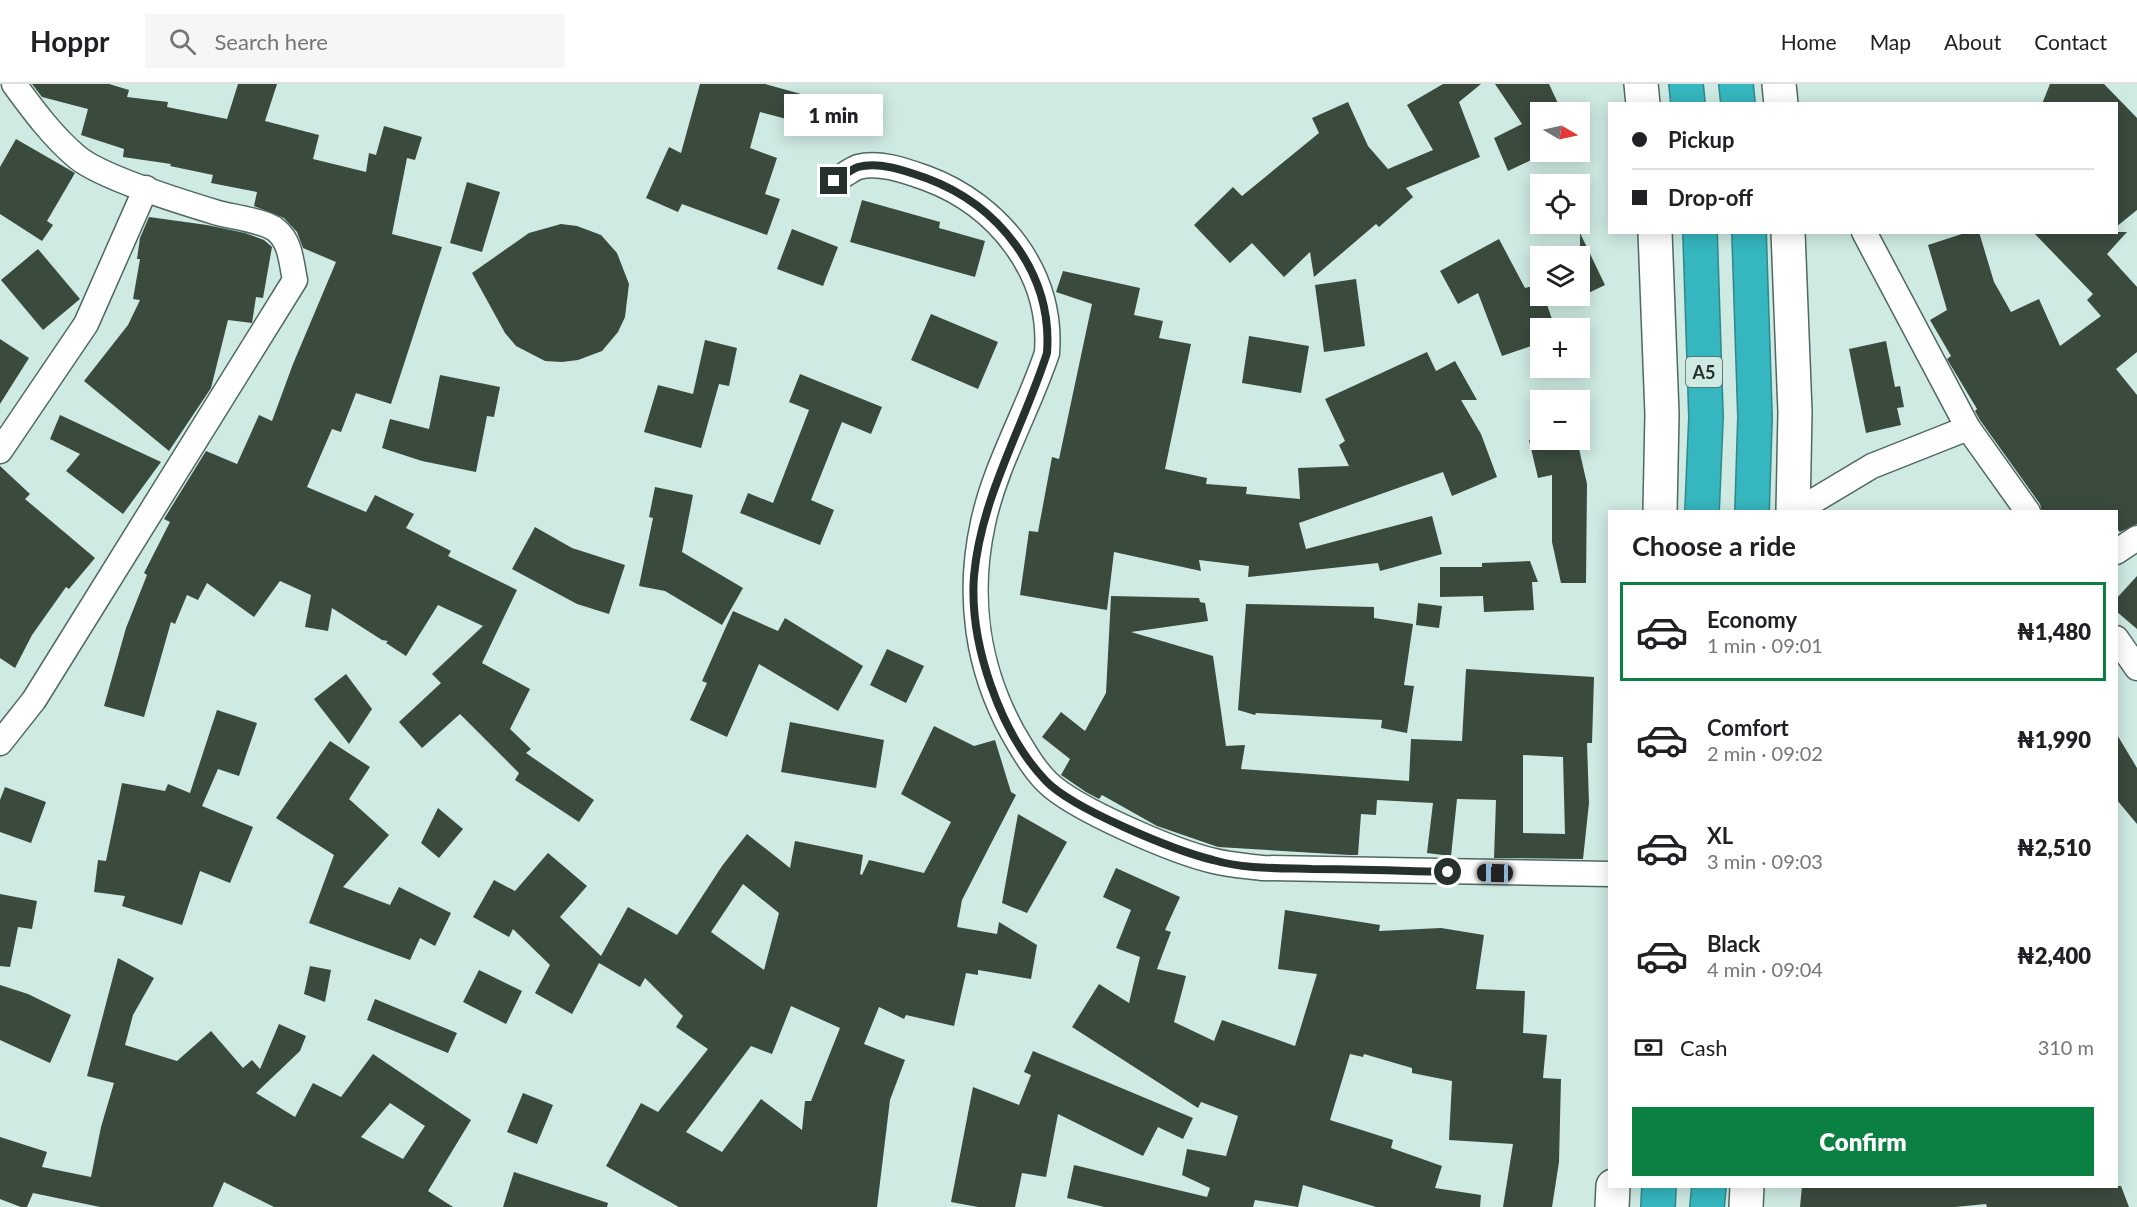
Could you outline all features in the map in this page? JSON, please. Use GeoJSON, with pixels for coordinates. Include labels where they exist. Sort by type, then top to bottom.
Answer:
{"type":"FeatureCollection","features":[{"type":"Feature","properties":{"kind":"highway"},"geometry":{"type":"LineString","coordinates":[[1686,84],[1688,102]]}},
{"type":"Feature","properties":{"kind":"highway"},"geometry":{"type":"LineString","coordinates":[[1736,84],[1738,102]]}},
{"type":"Feature","properties":{"kind":"highway","name":"A5"},"geometry":{"type":"LineString","coordinates":[[1700,234],[1706,417],[1702,510]]}},
{"type":"Feature","properties":{"kind":"highway"},"geometry":{"type":"LineString","coordinates":[[1749,234],[1755,417],[1752,510]]}},
{"type":"Feature","properties":{"kind":"highway"},"geometry":{"type":"LineString","coordinates":[[1658,1207],[1659,1188]]}},
{"type":"Feature","properties":{"kind":"highway"},"geometry":{"type":"LineString","coordinates":[[1707,1207],[1709,1188]]}},
{"type":"Feature","properties":{"kind":"street"},"geometry":{"type":"LineString","coordinates":[[0,743],[40,690],[295,280],[288,244],[275,228],[218,213],[146,188],[105,173],[78,159],[34,111],[14,84]]}},
{"type":"Feature","properties":{"kind":"street"},"geometry":{"type":"LineString","coordinates":[[1641,84],[1643,102]]}},
{"type":"Feature","properties":{"kind":"street"},"geometry":{"type":"LineString","coordinates":[[1779,84],[1780,102]]}},
{"type":"Feature","properties":{"kind":"street"},"geometry":{"type":"LineString","coordinates":[[1789,84],[1797,102]]}},
{"type":"Feature","properties":{"kind":"street"},"geometry":{"type":"LineString","coordinates":[[834,181],[859,167],[883,167],[905,170],[963,194],[985,210],[1007,231],[1033,277],[1045,306],[1048,332],[1047,353],[983,522],[974,578],[977,624],[988,681],[1027,758],[1047,782],[1080,806],[1174,847],[1214,861],[1263,868],[1608,874]]}},
{"type":"Feature","properties":{"kind":"street"},"geometry":{"type":"LineString","coordinates":[[0,451],[86,324],[146,188]]}},
{"type":"Feature","properties":{"kind":"street"},"geometry":{"type":"LineString","coordinates":[[1655,234],[1662,414],[1660,510]]}},
{"type":"Feature","properties":{"kind":"street"},"geometry":{"type":"LineString","coordinates":[[1788,234],[1795,412],[1794,510]]}},
{"type":"Feature","properties":{"kind":"street"},"geometry":{"type":"LineString","coordinates":[[1865,234],[1968,428],[2027,510]]}},
{"type":"Feature","properties":{"kind":"street"},"geometry":{"type":"LineString","coordinates":[[1797,510],[1872,466],[1968,428]]}},
{"type":"Feature","properties":{"kind":"street"},"geometry":{"type":"LineString","coordinates":[[2118,551],[2137,538]]}},
{"type":"Feature","properties":{"kind":"street"},"geometry":{"type":"LineString","coordinates":[[2118,641],[2137,668]]}},
{"type":"Feature","properties":{"kind":"street"},"geometry":{"type":"LineString","coordinates":[[1612,1207],[1613,1188]]}},
{"type":"Feature","properties":{"kind":"street"},"geometry":{"type":"LineString","coordinates":[[1746,1207],[1747,1188]]}},
{"type":"Feature","properties":{"kind":"building"},"geometry":{"type":"Polygon","coordinates":[[[32,84],[109,84],[129,90],[127,97],[168,102],[167,107],[227,119],[238,84],[277,84],[265,121],[319,135],[313,159],[366,172],[369,153],[376,155],[384,126],[422,137],[415,160],[407,158],[392,234],[442,247],[391,404],[356,393],[341,432],[332,429],[307,487],[366,512],[375,495],[414,514],[406,528],[451,551],[448,556],[517,590],[482,663],[530,689],[510,729],[531,749],[526,753],[594,800],[579,822],[515,780],[519,773],[460,714],[422,748],[399,722],[441,683],[432,674],[483,626],[438,605],[406,656],[386,643],[388,641],[382,640],[332,608],[328,631],[305,627],[311,595],[280,581],[254,617],[207,583],[198,600],[187,595],[175,624],[171,622],[144,717],[104,706],[126,628],[147,575],[144,573],[170,522],[164,519],[206,451],[237,464],[259,415],[272,421],[293,364],[336,262],[303,248],[297,232],[284,218],[254,206],[257,192],[211,183],[213,175],[170,166],[171,164],[123,157],[124,149],[81,135],[88,109],[42,97],[32,84]]]}},
{"type":"Feature","properties":{"kind":"building"},"geometry":{"type":"Polygon","coordinates":[[[700,84],[765,84],[801,94],[794,121],[760,112],[750,148],[777,158],[765,194],[780,199],[767,235],[682,204],[678,212],[646,198],[669,147],[681,153],[700,84]]]}},
{"type":"Feature","properties":{"kind":"building"},"geometry":{"type":"Polygon","coordinates":[[[1443,84],[1481,84],[1459,102],[1480,157],[1406,188],[1413,197],[1379,227],[1376,224],[1314,277],[1310,252],[1284,277],[1252,243],[1230,263],[1194,225],[1233,187],[1242,196],[1319,133],[1312,118],[1348,102],[1368,146],[1388,169],[1433,150],[1407,105],[1443,84]]]}},
{"type":"Feature","properties":{"kind":"building"},"geometry":{"type":"Polygon","coordinates":[[[1495,84],[1549,84],[1557,102],[1530,102],[1530,161],[1508,171],[1494,138],[1522,124],[1495,84]]]}},
{"type":"Feature","properties":{"kind":"building"},"geometry":{"type":"Polygon","coordinates":[[[2050,84],[2104,84],[2137,118],[2137,210],[2118,225],[2118,102],[2043,102],[2050,84]]]}},
{"type":"Feature","properties":{"kind":"building"},"geometry":{"type":"Polygon","coordinates":[[[16,139],[75,173],[47,221],[53,225],[42,241],[0,214],[0,167],[16,139]]]}},
{"type":"Feature","properties":{"kind":"building"},"geometry":{"type":"Polygon","coordinates":[[[467,182],[500,192],[482,252],[450,243],[467,182]]]}},
{"type":"Feature","properties":{"kind":"building"},"geometry":{"type":"Polygon","coordinates":[[[862,200],[940,222],[939,228],[985,241],[975,277],[850,242],[862,200]]]}},
{"type":"Feature","properties":{"kind":"building"},"geometry":{"type":"Polygon","coordinates":[[[149,217],[245,233],[264,240],[272,247],[263,298],[256,297],[252,323],[228,320],[211,388],[169,451],[84,381],[128,325],[140,300],[133,299],[140,259],[137,259],[140,238],[149,217]]]}},
{"type":"Feature","properties":{"kind":"building"},"geometry":{"type":"Polygon","coordinates":[[[561,224],[577,226],[601,235],[617,253],[629,284],[625,317],[618,332],[602,351],[578,360],[562,362],[545,361],[516,346],[505,333],[472,273],[529,233],[561,224]]]}},
{"type":"Feature","properties":{"kind":"building"},"geometry":{"type":"Polygon","coordinates":[[[792,229],[838,247],[823,286],[777,269],[792,229]]]}},
{"type":"Feature","properties":{"kind":"building"},"geometry":{"type":"Polygon","coordinates":[[[2118,232],[2127,232],[2107,254],[2137,287],[2137,352],[2116,369],[2137,395],[2137,524],[2120,532],[2118,530],[2118,510],[2042,510],[2040,504],[1980,420],[1975,411],[1977,409],[1947,359],[1951,356],[1930,320],[1947,310],[1928,245],[1962,234],[1980,234],[1994,282],[2011,312],[2039,299],[2060,346],[2101,316],[2087,300],[2093,294],[2035,234],[2118,234],[2118,232]]]}},
{"type":"Feature","properties":{"kind":"building"},"geometry":{"type":"Polygon","coordinates":[[[1580,234],[1580,234],[1586,246],[1580,246],[1580,234]]]}},
{"type":"Feature","properties":{"kind":"building"},"geometry":{"type":"Polygon","coordinates":[[[1499,239],[1525,288],[1530,287],[1530,306],[1547,306],[1552,318],[1530,318],[1530,346],[1502,356],[1478,293],[1458,304],[1440,271],[1499,239]]]}},
{"type":"Feature","properties":{"kind":"building"},"geometry":{"type":"Polygon","coordinates":[[[38,249],[80,299],[43,330],[1,280],[38,249]]]}},
{"type":"Feature","properties":{"kind":"building"},"geometry":{"type":"Polygon","coordinates":[[[1590,254],[1605,285],[1590,292],[1590,254]]]}},
{"type":"Feature","properties":{"kind":"building"},"geometry":{"type":"Polygon","coordinates":[[[1063,271],[1140,288],[1134,315],[1163,321],[1159,338],[1191,344],[1165,469],[1207,478],[1206,484],[1247,487],[1246,494],[1300,499],[1298,468],[1349,466],[1339,445],[1345,441],[1325,399],[1427,352],[1436,371],[1455,361],[1477,400],[1461,400],[1481,434],[1497,477],[1452,496],[1443,472],[1299,523],[1306,549],[1432,516],[1442,554],[1380,571],[1378,563],[1248,577],[1249,566],[1199,560],[1201,571],[1114,552],[1107,610],[1020,595],[1029,531],[1038,532],[1052,457],[1059,459],[1092,304],[1056,292],[1063,271]]]}},
{"type":"Feature","properties":{"kind":"building"},"geometry":{"type":"Polygon","coordinates":[[[1356,279],[1365,346],[1324,352],[1315,285],[1356,279]]]}},
{"type":"Feature","properties":{"kind":"building"},"geometry":{"type":"Polygon","coordinates":[[[931,314],[998,342],[978,389],[911,360],[931,314]]]}},
{"type":"Feature","properties":{"kind":"building"},"geometry":{"type":"Polygon","coordinates":[[[1249,336],[1309,346],[1301,393],[1242,383],[1249,336]]]}},
{"type":"Feature","properties":{"kind":"building"},"geometry":{"type":"Polygon","coordinates":[[[0,339],[29,358],[0,404],[0,339]]]}},
{"type":"Feature","properties":{"kind":"building"},"geometry":{"type":"Polygon","coordinates":[[[705,340],[737,348],[729,386],[719,384],[701,448],[644,432],[658,385],[693,394],[705,340]]]}},
{"type":"Feature","properties":{"kind":"building"},"geometry":{"type":"Polygon","coordinates":[[[1886,341],[1895,387],[1900,386],[1904,407],[1897,408],[1901,425],[1866,433],[1849,349],[1886,341]]]}},
{"type":"Feature","properties":{"kind":"building"},"geometry":{"type":"Polygon","coordinates":[[[800,374],[882,407],[871,434],[842,422],[811,500],[834,510],[820,545],[740,513],[748,493],[773,503],[809,410],[789,402],[800,374]]]}},
{"type":"Feature","properties":{"kind":"building"},"geometry":{"type":"Polygon","coordinates":[[[440,375],[500,387],[494,417],[487,416],[476,472],[422,461],[382,448],[390,419],[429,429],[440,375]]]}},
{"type":"Feature","properties":{"kind":"building"},"geometry":{"type":"Polygon","coordinates":[[[60,415],[161,462],[123,514],[66,471],[80,454],[50,439],[60,415]]]}},
{"type":"Feature","properties":{"kind":"building"},"geometry":{"type":"Polygon","coordinates":[[[1531,450],[1579,450],[1587,484],[1586,583],[1561,583],[1552,542],[1552,475],[1538,478],[1531,450]]]}},
{"type":"Feature","properties":{"kind":"building"},"geometry":{"type":"Polygon","coordinates":[[[0,466],[30,494],[25,499],[95,558],[69,589],[66,587],[32,635],[15,668],[0,658],[0,466]]]}},
{"type":"Feature","properties":{"kind":"building"},"geometry":{"type":"Polygon","coordinates":[[[655,487],[693,495],[682,552],[743,588],[722,625],[665,591],[639,586],[653,518],[649,517],[655,487]]]}},
{"type":"Feature","properties":{"kind":"building"},"geometry":{"type":"Polygon","coordinates":[[[535,527],[572,548],[625,565],[609,614],[577,604],[512,569],[535,527]]]}},
{"type":"Feature","properties":{"kind":"building"},"geometry":{"type":"Polygon","coordinates":[[[1530,561],[1538,582],[1532,582],[1534,610],[1484,612],[1483,596],[1440,597],[1440,567],[1482,567],[1482,563],[1530,561]]]}},
{"type":"Feature","properties":{"kind":"building"},"geometry":{"type":"Polygon","coordinates":[[[2137,576],[2137,629],[2118,613],[2118,597],[2137,576]]]}},
{"type":"Feature","properties":{"kind":"building"},"geometry":{"type":"Polygon","coordinates":[[[1111,596],[1199,598],[1200,602],[1205,603],[1208,621],[1131,632],[1213,656],[1226,746],[1245,745],[1241,769],[1409,781],[1411,739],[1462,741],[1466,669],[1594,677],[1592,743],[1587,743],[1589,803],[1583,859],[1494,858],[1496,800],[1457,799],[1451,856],[1427,853],[1433,803],[1377,800],[1376,815],[1361,814],[1358,855],[1218,847],[1157,826],[1102,795],[1099,799],[1061,775],[1070,759],[1042,737],[1061,712],[1085,731],[1106,693],[1111,596]],[[1523,755],[1523,833],[1565,834],[1563,757],[1523,755]]]}},
{"type":"Feature","properties":{"kind":"building"},"geometry":{"type":"Polygon","coordinates":[[[1418,603],[1442,606],[1439,628],[1416,625],[1418,603]]]}},
{"type":"Feature","properties":{"kind":"building"},"geometry":{"type":"Polygon","coordinates":[[[1246,604],[1374,607],[1374,618],[1413,624],[1404,685],[1414,686],[1407,733],[1381,728],[1382,720],[1256,713],[1255,715],[1238,710],[1246,604]]]}},
{"type":"Feature","properties":{"kind":"building"},"geometry":{"type":"Polygon","coordinates":[[[733,611],[778,631],[785,618],[863,666],[838,711],[759,664],[727,737],[690,720],[707,683],[702,681],[733,611]]]}},
{"type":"Feature","properties":{"kind":"building"},"geometry":{"type":"Polygon","coordinates":[[[887,649],[924,666],[906,703],[870,685],[887,649]]]}},
{"type":"Feature","properties":{"kind":"building"},"geometry":{"type":"Polygon","coordinates":[[[346,674],[372,709],[349,744],[314,699],[346,674]]]}},
{"type":"Feature","properties":{"kind":"building"},"geometry":{"type":"Polygon","coordinates":[[[217,710],[257,723],[239,776],[218,769],[202,806],[253,827],[230,883],[200,871],[182,925],[122,906],[125,896],[94,892],[98,860],[106,861],[122,783],[165,791],[168,784],[190,793],[217,710]]]}},
{"type":"Feature","properties":{"kind":"building"},"geometry":{"type":"Polygon","coordinates":[[[790,722],[884,740],[876,788],[781,772],[790,722]]]}},
{"type":"Feature","properties":{"kind":"building"},"geometry":{"type":"Polygon","coordinates":[[[934,726],[974,746],[995,740],[1011,792],[1016,795],[962,900],[957,927],[997,934],[999,922],[1037,945],[1031,979],[978,970],[978,975],[966,973],[954,1026],[906,1015],[904,1019],[879,1007],[864,1044],[905,1060],[890,1100],[877,1207],[679,1207],[606,1166],[641,1103],[658,1112],[708,1049],[676,1027],[683,1016],[645,978],[640,987],[599,963],[572,1014],[535,993],[550,965],[513,929],[509,937],[473,917],[494,880],[515,891],[548,853],[587,886],[560,917],[601,956],[628,907],[677,935],[722,866],[747,834],[790,868],[795,841],[863,855],[860,874],[862,875],[869,860],[924,873],[951,822],[901,794],[934,726]],[[743,884],[711,932],[764,970],[779,913],[743,884]],[[791,1006],[772,1054],[751,1046],[686,1132],[722,1152],[761,1099],[802,1130],[805,1101],[811,1101],[840,1028],[791,1006]]]}},
{"type":"Feature","properties":{"kind":"building"},"geometry":{"type":"Polygon","coordinates":[[[2118,736],[2137,768],[2137,824],[2118,801],[2118,736]]]}},
{"type":"Feature","properties":{"kind":"building"},"geometry":{"type":"Polygon","coordinates":[[[330,741],[370,767],[349,799],[389,835],[343,887],[390,905],[399,887],[451,913],[435,946],[420,938],[410,960],[309,923],[334,855],[276,818],[330,741]]]}},
{"type":"Feature","properties":{"kind":"building"},"geometry":{"type":"Polygon","coordinates":[[[5,787],[46,802],[31,843],[0,832],[0,800],[5,787]]]}},
{"type":"Feature","properties":{"kind":"building"},"geometry":{"type":"Polygon","coordinates":[[[438,808],[463,829],[439,858],[421,843],[438,808]]]}},
{"type":"Feature","properties":{"kind":"building"},"geometry":{"type":"Polygon","coordinates":[[[1018,814],[1067,842],[1027,913],[1002,903],[1018,814]]]}},
{"type":"Feature","properties":{"kind":"building"},"geometry":{"type":"Polygon","coordinates":[[[1116,868],[1180,897],[1165,930],[1171,932],[1157,969],[1186,976],[1174,1022],[1214,1041],[1222,1020],[1295,1046],[1317,974],[1278,969],[1285,910],[1380,925],[1379,931],[1441,928],[1484,935],[1476,989],[1525,991],[1523,1033],[1547,1035],[1543,1078],[1561,1079],[1559,1162],[1552,1207],[1503,1207],[1513,1144],[1449,1140],[1452,1081],[1412,1073],[1412,1068],[1364,1054],[1363,1057],[1350,1054],[1330,1120],[1393,1140],[1391,1148],[1442,1166],[1435,1188],[1481,1195],[1480,1207],[1376,1207],[1303,1185],[1298,1207],[1255,1200],[1253,1207],[1104,1207],[1067,1198],[1074,1165],[1207,1197],[1210,1188],[1182,1175],[1187,1149],[1226,1156],[1238,1116],[1201,1102],[1198,1108],[1072,1027],[1099,984],[1129,1003],[1140,957],[1116,948],[1131,910],[1103,897],[1116,868]]]}},
{"type":"Feature","properties":{"kind":"building"},"geometry":{"type":"Polygon","coordinates":[[[0,894],[37,901],[32,929],[18,927],[10,967],[0,966],[0,894]]]}},
{"type":"Feature","properties":{"kind":"building"},"geometry":{"type":"Polygon","coordinates":[[[118,958],[154,978],[133,1015],[125,1045],[177,1061],[211,1031],[243,1068],[252,1060],[260,1069],[279,1024],[306,1036],[300,1051],[256,1093],[295,1117],[313,1083],[341,1097],[373,1054],[471,1120],[428,1191],[453,1207],[274,1207],[224,1182],[213,1207],[100,1207],[33,1193],[27,1207],[0,1199],[0,1137],[47,1152],[42,1167],[91,1177],[101,1127],[114,1083],[87,1076],[118,958]],[[390,1103],[361,1137],[403,1159],[425,1126],[390,1103]]]}},
{"type":"Feature","properties":{"kind":"building"},"geometry":{"type":"Polygon","coordinates":[[[310,966],[331,970],[325,1002],[304,994],[310,966]]]}},
{"type":"Feature","properties":{"kind":"building"},"geometry":{"type":"Polygon","coordinates":[[[479,970],[522,991],[506,1024],[463,1002],[479,970]]]}},
{"type":"Feature","properties":{"kind":"building"},"geometry":{"type":"Polygon","coordinates":[[[0,985],[28,994],[71,1015],[50,1063],[0,1040],[0,985]]]}},
{"type":"Feature","properties":{"kind":"building"},"geometry":{"type":"Polygon","coordinates":[[[375,999],[457,1033],[448,1053],[367,1020],[375,999]]]}},
{"type":"Feature","properties":{"kind":"building"},"geometry":{"type":"Polygon","coordinates":[[[1033,1051],[1193,1118],[1183,1139],[1158,1127],[1143,1156],[1058,1114],[1046,1177],[1022,1173],[1015,1207],[978,1207],[951,1202],[973,1087],[1019,1105],[1031,1075],[1024,1072],[1033,1051]]]}},
{"type":"Feature","properties":{"kind":"building"},"geometry":{"type":"Polygon","coordinates":[[[523,1093],[553,1105],[537,1144],[507,1132],[523,1093]]]}},
{"type":"Feature","properties":{"kind":"building"},"geometry":{"type":"Polygon","coordinates":[[[514,1172],[608,1203],[607,1207],[503,1207],[514,1172]]]}},
{"type":"Feature","properties":{"kind":"building"},"geometry":{"type":"Polygon","coordinates":[[[2121,1186],[2129,1207],[1987,1207],[1986,1204],[1955,1207],[1800,1207],[1802,1188],[2118,1188],[2121,1186]]]}},
{"type":"Feature","properties":{"kind":"route"},"geometry":{"type":"LineString","coordinates":[[834,181],[859,167],[883,167],[905,170],[963,194],[985,210],[1007,231],[1033,277],[1045,306],[1048,332],[1047,353],[1018,432],[1003,463],[983,522],[974,578],[977,624],[988,681],[1027,758],[1047,782],[1080,806],[1174,847],[1214,861],[1263,868],[1448,872]]}}]}
